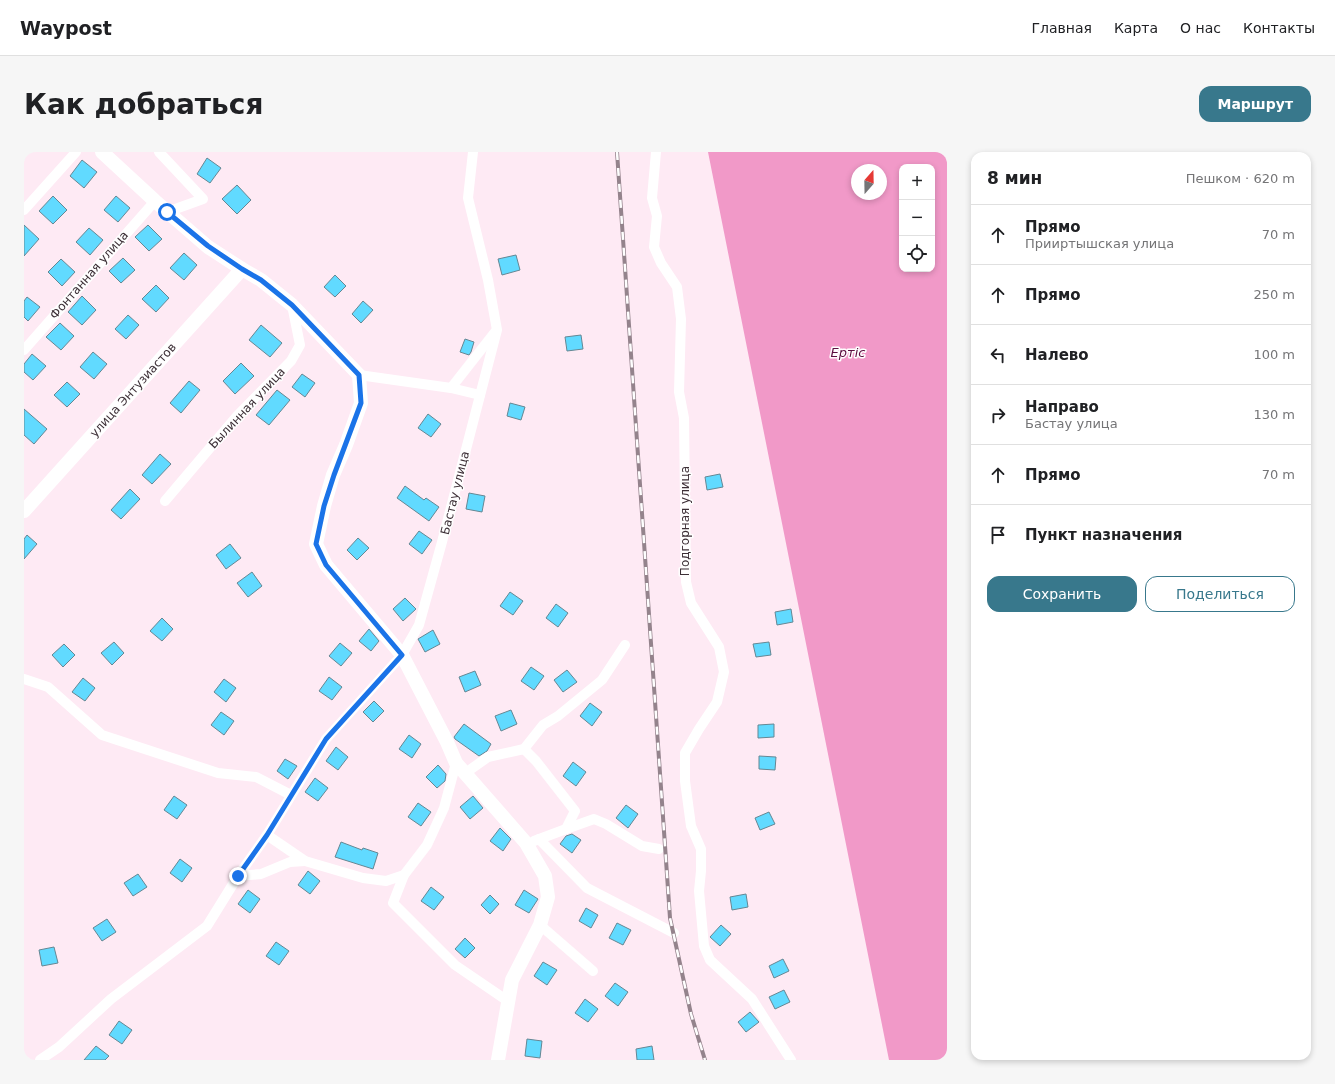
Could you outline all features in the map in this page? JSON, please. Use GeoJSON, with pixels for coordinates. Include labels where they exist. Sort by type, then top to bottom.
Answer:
{"type":"FeatureCollection","features":[{"type":"Feature","properties":{"kind":"street"},"geometry":{"type":"LineString","coordinates":[[24,208],[76,152]]}},
{"type":"Feature","properties":{"kind":"street"},"geometry":{"type":"LineString","coordinates":[[102,152],[167,212],[208,246],[261,280],[292,305],[359,375],[451,388],[480,395]]}},
{"type":"Feature","properties":{"kind":"street"},"geometry":{"type":"LineString","coordinates":[[159,152],[203,199],[167,212]]}},
{"type":"Feature","properties":{"kind":"street","name":"Бастау улица"},"geometry":{"type":"LineString","coordinates":[[40,1060],[59,1047],[111,999],[207,926],[238,876],[267,835],[326,739],[402,655],[419,625],[497,330],[488,280],[468,198],[473,152]]}},
{"type":"Feature","properties":{"kind":"street","name":"Подгорная улица"},"geometry":{"type":"LineString","coordinates":[[656,152],[652,198],[657,216],[654,246],[660,263],[677,287],[681,319],[679,392],[684,418],[686,582],[692,603],[719,647],[724,672],[717,702],[685,753],[684,781],[691,826],[700,849],[701,871],[699,891],[704,946],[710,960],[752,999],[791,1060]]}},
{"type":"Feature","properties":{"kind":"street","name":"Фонтанная улица"},"geometry":{"type":"LineString","coordinates":[[24,350],[155,201]]}},
{"type":"Feature","properties":{"kind":"street","name":"улица Энтузиастов"},"geometry":{"type":"LineString","coordinates":[[24,511],[242,269]]}},
{"type":"Feature","properties":{"kind":"street","name":"Былинная улица"},"geometry":{"type":"LineString","coordinates":[[165,502],[237,416],[291,361],[300,345],[292,305]]}},
{"type":"Feature","properties":{"kind":"street"},"geometry":{"type":"LineString","coordinates":[[451,388],[497,330]]}},
{"type":"Feature","properties":{"kind":"street"},"geometry":{"type":"LineString","coordinates":[[359,375],[361,403],[324,506],[316,544],[326,565],[402,655],[456,762],[464,774],[533,841],[587,888],[674,933]]}},
{"type":"Feature","properties":{"kind":"street"},"geometry":{"type":"LineString","coordinates":[[464,774],[488,757],[524,749],[543,725],[558,716],[602,680],[625,645]]}},
{"type":"Feature","properties":{"kind":"street"},"geometry":{"type":"LineString","coordinates":[[24,679],[48,687],[102,734],[218,773],[256,777],[291,795]]}},
{"type":"Feature","properties":{"kind":"street"},"geometry":{"type":"LineString","coordinates":[[524,749],[536,761],[575,811],[566,829]]}},
{"type":"Feature","properties":{"kind":"street"},"geometry":{"type":"LineString","coordinates":[[456,762],[442,814],[427,845],[404,876],[393,903],[455,965],[509,1002]]}},
{"type":"Feature","properties":{"kind":"street"},"geometry":{"type":"LineString","coordinates":[[533,841],[594,819],[606,824],[642,846],[660,848]]}},
{"type":"Feature","properties":{"kind":"street"},"geometry":{"type":"LineString","coordinates":[[267,835],[305,861],[363,878],[386,881],[404,876]]}},
{"type":"Feature","properties":{"kind":"street"},"geometry":{"type":"LineString","coordinates":[[498,1060],[512,980],[540,925],[548,897],[545,876],[533,841]]}},
{"type":"Feature","properties":{"kind":"street"},"geometry":{"type":"LineString","coordinates":[[238,876],[260,874],[290,862],[305,861]]}},
{"type":"Feature","properties":{"kind":"street"},"geometry":{"type":"LineString","coordinates":[[540,925],[593,971]]}},
{"type":"Feature","properties":{"kind":"water","name":"Ертіс"},"geometry":{"type":"Polygon","coordinates":[[[708,152],[947,152],[947,1060],[889,1060],[708,152]]]}},
{"type":"Feature","properties":{"kind":"building"},"geometry":{"type":"Polygon","coordinates":[[[207,158],[221,168],[210,183],[197,174],[207,158]]]}},
{"type":"Feature","properties":{"kind":"building"},"geometry":{"type":"Polygon","coordinates":[[[82,160],[97,172],[84,188],[70,176],[82,160]]]}},
{"type":"Feature","properties":{"kind":"building"},"geometry":{"type":"Polygon","coordinates":[[[237,185],[251,200],[237,214],[222,199],[237,185]]]}},
{"type":"Feature","properties":{"kind":"building"},"geometry":{"type":"Polygon","coordinates":[[[53,196],[67,210],[53,224],[39,211],[53,196]]]}},
{"type":"Feature","properties":{"kind":"building"},"geometry":{"type":"Polygon","coordinates":[[[116,196],[130,208],[118,222],[104,210],[116,196]]]}},
{"type":"Feature","properties":{"kind":"building"},"geometry":{"type":"Polygon","coordinates":[[[24,225],[39,239],[24,256],[24,225]]]}},
{"type":"Feature","properties":{"kind":"building"},"geometry":{"type":"Polygon","coordinates":[[[148,225],[162,239],[149,251],[135,237],[148,225]]]}},
{"type":"Feature","properties":{"kind":"building"},"geometry":{"type":"Polygon","coordinates":[[[89,228],[103,240],[90,255],[76,242],[89,228]]]}},
{"type":"Feature","properties":{"kind":"building"},"geometry":{"type":"Polygon","coordinates":[[[184,253],[197,265],[184,280],[170,268],[184,253]]]}},
{"type":"Feature","properties":{"kind":"building"},"geometry":{"type":"Polygon","coordinates":[[[516,255],[520,270],[502,275],[498,259],[516,255]]]}},
{"type":"Feature","properties":{"kind":"building"},"geometry":{"type":"Polygon","coordinates":[[[123,258],[135,270],[121,283],[109,271],[123,258]]]}},
{"type":"Feature","properties":{"kind":"building"},"geometry":{"type":"Polygon","coordinates":[[[61,259],[75,272],[62,286],[48,272],[61,259]]]}},
{"type":"Feature","properties":{"kind":"building"},"geometry":{"type":"Polygon","coordinates":[[[335,275],[346,286],[335,297],[324,287],[335,275]]]}},
{"type":"Feature","properties":{"kind":"building"},"geometry":{"type":"Polygon","coordinates":[[[156,285],[169,298],[156,312],[142,299],[156,285]]]}},
{"type":"Feature","properties":{"kind":"building"},"geometry":{"type":"Polygon","coordinates":[[[82,296],[96,310],[82,325],[68,312],[82,296]]]}},
{"type":"Feature","properties":{"kind":"building"},"geometry":{"type":"Polygon","coordinates":[[[27,297],[40,307],[28,321],[24,317],[24,301],[27,297]]]}},
{"type":"Feature","properties":{"kind":"building"},"geometry":{"type":"Polygon","coordinates":[[[363,301],[373,310],[361,323],[352,314],[363,301]]]}},
{"type":"Feature","properties":{"kind":"building"},"geometry":{"type":"Polygon","coordinates":[[[128,315],[139,325],[126,339],[115,329],[128,315]]]}},
{"type":"Feature","properties":{"kind":"building"},"geometry":{"type":"Polygon","coordinates":[[[60,323],[74,336],[61,350],[46,337],[60,323]]]}},
{"type":"Feature","properties":{"kind":"building"},"geometry":{"type":"Polygon","coordinates":[[[261,325],[282,343],[270,357],[249,340],[261,325]]]}},
{"type":"Feature","properties":{"kind":"building"},"geometry":{"type":"Polygon","coordinates":[[[581,335],[583,349],[567,351],[565,337],[581,335]]]}},
{"type":"Feature","properties":{"kind":"building"},"geometry":{"type":"Polygon","coordinates":[[[465,339],[474,342],[469,355],[460,352],[465,339]]]}},
{"type":"Feature","properties":{"kind":"building"},"geometry":{"type":"Polygon","coordinates":[[[93,352],[107,364],[94,379],[80,367],[93,352]]]}},
{"type":"Feature","properties":{"kind":"building"},"geometry":{"type":"Polygon","coordinates":[[[32,354],[46,366],[33,380],[24,372],[24,364],[32,354]]]}},
{"type":"Feature","properties":{"kind":"building"},"geometry":{"type":"Polygon","coordinates":[[[241,363],[254,376],[235,394],[223,381],[241,363]]]}},
{"type":"Feature","properties":{"kind":"building"},"geometry":{"type":"Polygon","coordinates":[[[302,374],[315,383],[305,397],[292,387],[302,374]]]}},
{"type":"Feature","properties":{"kind":"building"},"geometry":{"type":"Polygon","coordinates":[[[189,381],[200,390],[181,413],[170,403],[189,381]]]}},
{"type":"Feature","properties":{"kind":"building"},"geometry":{"type":"Polygon","coordinates":[[[67,382],[80,394],[67,407],[54,395],[67,382]]]}},
{"type":"Feature","properties":{"kind":"building"},"geometry":{"type":"Polygon","coordinates":[[[277,390],[290,400],[269,425],[256,415],[277,390]]]}},
{"type":"Feature","properties":{"kind":"building"},"geometry":{"type":"Polygon","coordinates":[[[510,403],[525,407],[521,420],[507,416],[510,403]]]}},
{"type":"Feature","properties":{"kind":"building"},"geometry":{"type":"Polygon","coordinates":[[[24,409],[47,429],[34,444],[24,435],[24,409]]]}},
{"type":"Feature","properties":{"kind":"building"},"geometry":{"type":"Polygon","coordinates":[[[428,414],[441,424],[431,437],[418,428],[428,414]]]}},
{"type":"Feature","properties":{"kind":"building"},"geometry":{"type":"Polygon","coordinates":[[[160,454],[171,464],[152,484],[142,475],[160,454]]]}},
{"type":"Feature","properties":{"kind":"building"},"geometry":{"type":"Polygon","coordinates":[[[720,474],[723,487],[707,490],[705,477],[720,474]]]}},
{"type":"Feature","properties":{"kind":"building"},"geometry":{"type":"Polygon","coordinates":[[[405,486],[424,500],[426,498],[439,507],[429,521],[397,498],[405,486]]]}},
{"type":"Feature","properties":{"kind":"building"},"geometry":{"type":"Polygon","coordinates":[[[130,489],[140,499],[121,519],[111,510],[130,489]]]}},
{"type":"Feature","properties":{"kind":"building"},"geometry":{"type":"Polygon","coordinates":[[[469,493],[485,496],[482,512],[466,509],[469,493]]]}},
{"type":"Feature","properties":{"kind":"building"},"geometry":{"type":"Polygon","coordinates":[[[419,531],[432,540],[422,554],[409,544],[419,531]]]}},
{"type":"Feature","properties":{"kind":"building"},"geometry":{"type":"Polygon","coordinates":[[[27,535],[37,544],[24,559],[24,539],[27,535]]]}},
{"type":"Feature","properties":{"kind":"building"},"geometry":{"type":"Polygon","coordinates":[[[358,538],[369,548],[357,560],[347,550],[358,538]]]}},
{"type":"Feature","properties":{"kind":"building"},"geometry":{"type":"Polygon","coordinates":[[[230,544],[241,558],[226,569],[216,555],[230,544]]]}},
{"type":"Feature","properties":{"kind":"building"},"geometry":{"type":"Polygon","coordinates":[[[252,572],[262,586],[248,597],[237,583],[252,572]]]}},
{"type":"Feature","properties":{"kind":"building"},"geometry":{"type":"Polygon","coordinates":[[[510,592],[523,601],[513,615],[500,606],[510,592]]]}},
{"type":"Feature","properties":{"kind":"building"},"geometry":{"type":"Polygon","coordinates":[[[405,598],[416,609],[403,621],[393,609],[405,598]]]}},
{"type":"Feature","properties":{"kind":"building"},"geometry":{"type":"Polygon","coordinates":[[[556,604],[568,613],[558,627],[546,618],[556,604]]]}},
{"type":"Feature","properties":{"kind":"building"},"geometry":{"type":"Polygon","coordinates":[[[791,609],[793,622],[777,625],[775,612],[791,609]]]}},
{"type":"Feature","properties":{"kind":"building"},"geometry":{"type":"Polygon","coordinates":[[[162,618],[173,629],[162,641],[150,631],[162,618]]]}},
{"type":"Feature","properties":{"kind":"building"},"geometry":{"type":"Polygon","coordinates":[[[369,629],[379,641],[371,651],[359,641],[369,629]]]}},
{"type":"Feature","properties":{"kind":"building"},"geometry":{"type":"Polygon","coordinates":[[[433,630],[440,644],[425,652],[418,639],[433,630]]]}},
{"type":"Feature","properties":{"kind":"building"},"geometry":{"type":"Polygon","coordinates":[[[114,642],[124,653],[112,665],[101,653],[114,642]]]}},
{"type":"Feature","properties":{"kind":"building"},"geometry":{"type":"Polygon","coordinates":[[[769,642],[771,655],[756,657],[753,644],[769,642]]]}},
{"type":"Feature","properties":{"kind":"building"},"geometry":{"type":"Polygon","coordinates":[[[340,643],[352,653],[341,666],[329,656],[340,643]]]}},
{"type":"Feature","properties":{"kind":"building"},"geometry":{"type":"Polygon","coordinates":[[[64,644],[75,655],[63,667],[52,655],[64,644]]]}},
{"type":"Feature","properties":{"kind":"building"},"geometry":{"type":"Polygon","coordinates":[[[531,667],[544,676],[534,690],[521,681],[531,667]]]}},
{"type":"Feature","properties":{"kind":"building"},"geometry":{"type":"Polygon","coordinates":[[[567,670],[577,682],[563,692],[554,680],[567,670]]]}},
{"type":"Feature","properties":{"kind":"building"},"geometry":{"type":"Polygon","coordinates":[[[475,671],[481,685],[465,692],[459,677],[475,671]]]}},
{"type":"Feature","properties":{"kind":"building"},"geometry":{"type":"Polygon","coordinates":[[[329,677],[342,687],[332,700],[319,691],[329,677]]]}},
{"type":"Feature","properties":{"kind":"building"},"geometry":{"type":"Polygon","coordinates":[[[83,678],[95,688],[85,701],[72,692],[83,678]]]}},
{"type":"Feature","properties":{"kind":"building"},"geometry":{"type":"Polygon","coordinates":[[[224,679],[236,688],[226,702],[214,692],[224,679]]]}},
{"type":"Feature","properties":{"kind":"building"},"geometry":{"type":"Polygon","coordinates":[[[374,701],[384,711],[373,722],[363,712],[374,701]]]}},
{"type":"Feature","properties":{"kind":"building"},"geometry":{"type":"Polygon","coordinates":[[[590,703],[602,712],[592,726],[580,716],[590,703]]]}},
{"type":"Feature","properties":{"kind":"building"},"geometry":{"type":"Polygon","coordinates":[[[511,710],[517,724],[501,731],[495,716],[511,710]]]}},
{"type":"Feature","properties":{"kind":"building"},"geometry":{"type":"Polygon","coordinates":[[[221,712],[234,721],[224,735],[211,725],[221,712]]]}},
{"type":"Feature","properties":{"kind":"building"},"geometry":{"type":"Polygon","coordinates":[[[464,724],[491,744],[487,751],[479,756],[455,739],[454,737],[464,724]]]}},
{"type":"Feature","properties":{"kind":"building"},"geometry":{"type":"Polygon","coordinates":[[[774,724],[774,737],[758,738],[758,725],[774,724]]]}},
{"type":"Feature","properties":{"kind":"building"},"geometry":{"type":"Polygon","coordinates":[[[409,735],[421,744],[412,758],[399,749],[409,735]]]}},
{"type":"Feature","properties":{"kind":"building"},"geometry":{"type":"Polygon","coordinates":[[[336,747],[348,757],[338,770],[326,761],[336,747]]]}},
{"type":"Feature","properties":{"kind":"building"},"geometry":{"type":"Polygon","coordinates":[[[759,756],[776,757],[775,770],[759,769],[759,756]]]}},
{"type":"Feature","properties":{"kind":"building"},"geometry":{"type":"Polygon","coordinates":[[[285,759],[297,766],[288,779],[277,771],[285,759]]]}},
{"type":"Feature","properties":{"kind":"building"},"geometry":{"type":"Polygon","coordinates":[[[573,762],[586,772],[576,786],[563,776],[573,762]]]}},
{"type":"Feature","properties":{"kind":"building"},"geometry":{"type":"Polygon","coordinates":[[[438,765],[446,774],[445,781],[437,788],[426,777],[438,765]]]}},
{"type":"Feature","properties":{"kind":"building"},"geometry":{"type":"Polygon","coordinates":[[[315,778],[328,788],[318,801],[305,792],[315,778]]]}},
{"type":"Feature","properties":{"kind":"building"},"geometry":{"type":"Polygon","coordinates":[[[174,796],[187,805],[177,819],[164,810],[174,796]]]}},
{"type":"Feature","properties":{"kind":"building"},"geometry":{"type":"Polygon","coordinates":[[[473,796],[483,808],[470,819],[460,807],[473,796]]]}},
{"type":"Feature","properties":{"kind":"building"},"geometry":{"type":"Polygon","coordinates":[[[418,803],[431,812],[421,826],[408,817],[418,803]]]}},
{"type":"Feature","properties":{"kind":"building"},"geometry":{"type":"Polygon","coordinates":[[[626,805],[638,814],[628,828],[616,818],[626,805]]]}},
{"type":"Feature","properties":{"kind":"building"},"geometry":{"type":"Polygon","coordinates":[[[769,812],[775,824],[760,830],[755,818],[769,812]]]}},
{"type":"Feature","properties":{"kind":"building"},"geometry":{"type":"Polygon","coordinates":[[[500,828],[511,839],[503,851],[490,841],[500,828]]]}},
{"type":"Feature","properties":{"kind":"building"},"geometry":{"type":"Polygon","coordinates":[[[572,834],[581,840],[572,853],[560,844],[566,836],[572,834]]]}},
{"type":"Feature","properties":{"kind":"building"},"geometry":{"type":"Polygon","coordinates":[[[341,842],[362,850],[363,848],[378,853],[373,869],[335,857],[341,842]]]}},
{"type":"Feature","properties":{"kind":"building"},"geometry":{"type":"Polygon","coordinates":[[[180,859],[192,868],[182,882],[170,873],[180,859]]]}},
{"type":"Feature","properties":{"kind":"building"},"geometry":{"type":"Polygon","coordinates":[[[308,871],[320,881],[310,894],[298,885],[308,871]]]}},
{"type":"Feature","properties":{"kind":"building"},"geometry":{"type":"Polygon","coordinates":[[[138,874],[147,887],[133,896],[124,883],[138,874]]]}},
{"type":"Feature","properties":{"kind":"building"},"geometry":{"type":"Polygon","coordinates":[[[431,887],[444,897],[434,910],[421,901],[431,887]]]}},
{"type":"Feature","properties":{"kind":"building"},"geometry":{"type":"Polygon","coordinates":[[[248,890],[260,899],[250,913],[238,904],[248,890]]]}},
{"type":"Feature","properties":{"kind":"building"},"geometry":{"type":"Polygon","coordinates":[[[524,890],[538,899],[529,913],[515,905],[524,890]]]}},
{"type":"Feature","properties":{"kind":"building"},"geometry":{"type":"Polygon","coordinates":[[[746,894],[748,907],[732,910],[730,897],[746,894]]]}},
{"type":"Feature","properties":{"kind":"building"},"geometry":{"type":"Polygon","coordinates":[[[490,895],[499,904],[490,914],[481,905],[490,895]]]}},
{"type":"Feature","properties":{"kind":"building"},"geometry":{"type":"Polygon","coordinates":[[[586,908],[598,915],[591,928],[579,921],[586,908]]]}},
{"type":"Feature","properties":{"kind":"building"},"geometry":{"type":"Polygon","coordinates":[[[107,919],[116,932],[102,941],[93,928],[107,919]]]}},
{"type":"Feature","properties":{"kind":"building"},"geometry":{"type":"Polygon","coordinates":[[[617,923],[631,930],[623,945],[609,938],[617,923]]]}},
{"type":"Feature","properties":{"kind":"building"},"geometry":{"type":"Polygon","coordinates":[[[721,925],[731,934],[720,946],[710,937],[721,925]]]}},
{"type":"Feature","properties":{"kind":"building"},"geometry":{"type":"Polygon","coordinates":[[[465,938],[475,948],[465,958],[455,949],[465,938]]]}},
{"type":"Feature","properties":{"kind":"building"},"geometry":{"type":"Polygon","coordinates":[[[276,942],[289,951],[279,965],[266,956],[276,942]]]}},
{"type":"Feature","properties":{"kind":"building"},"geometry":{"type":"Polygon","coordinates":[[[54,947],[58,963],[42,966],[39,950],[54,947]]]}},
{"type":"Feature","properties":{"kind":"building"},"geometry":{"type":"Polygon","coordinates":[[[783,959],[789,971],[774,978],[769,966],[783,959]]]}},
{"type":"Feature","properties":{"kind":"building"},"geometry":{"type":"Polygon","coordinates":[[[543,962],[557,970],[547,985],[534,976],[543,962]]]}},
{"type":"Feature","properties":{"kind":"building"},"geometry":{"type":"Polygon","coordinates":[[[615,983],[628,992],[618,1006],[605,996],[615,983]]]}},
{"type":"Feature","properties":{"kind":"building"},"geometry":{"type":"Polygon","coordinates":[[[784,990],[790,1002],[775,1009],[769,997],[784,990]]]}},
{"type":"Feature","properties":{"kind":"building"},"geometry":{"type":"Polygon","coordinates":[[[585,999],[598,1009],[588,1022],[575,1013],[585,999]]]}},
{"type":"Feature","properties":{"kind":"building"},"geometry":{"type":"Polygon","coordinates":[[[750,1012],[759,1022],[746,1032],[738,1022],[750,1012]]]}},
{"type":"Feature","properties":{"kind":"building"},"geometry":{"type":"Polygon","coordinates":[[[119,1021],[132,1030],[122,1044],[109,1035],[119,1021]]]}},
{"type":"Feature","properties":{"kind":"building"},"geometry":{"type":"Polygon","coordinates":[[[527,1039],[542,1041],[540,1058],[525,1056],[527,1039]]]}},
{"type":"Feature","properties":{"kind":"building"},"geometry":{"type":"Polygon","coordinates":[[[96,1046],[109,1056],[105,1060],[84,1060],[96,1046]]]}},
{"type":"Feature","properties":{"kind":"building"},"geometry":{"type":"Polygon","coordinates":[[[652,1046],[654,1060],[637,1060],[636,1049],[652,1046]]]}},
{"type":"Feature","properties":{"kind":"railway"},"geometry":{"type":"LineString","coordinates":[[617,152],[670,918],[691,1014],[705,1060]]}},
{"type":"Feature","properties":{"kind":"route"},"geometry":{"type":"LineString","coordinates":[[167,212],[208,246],[261,280],[292,305],[359,375],[361,403],[324,506],[316,544],[326,565],[402,655],[326,739],[267,835],[238,876]]}}]}
